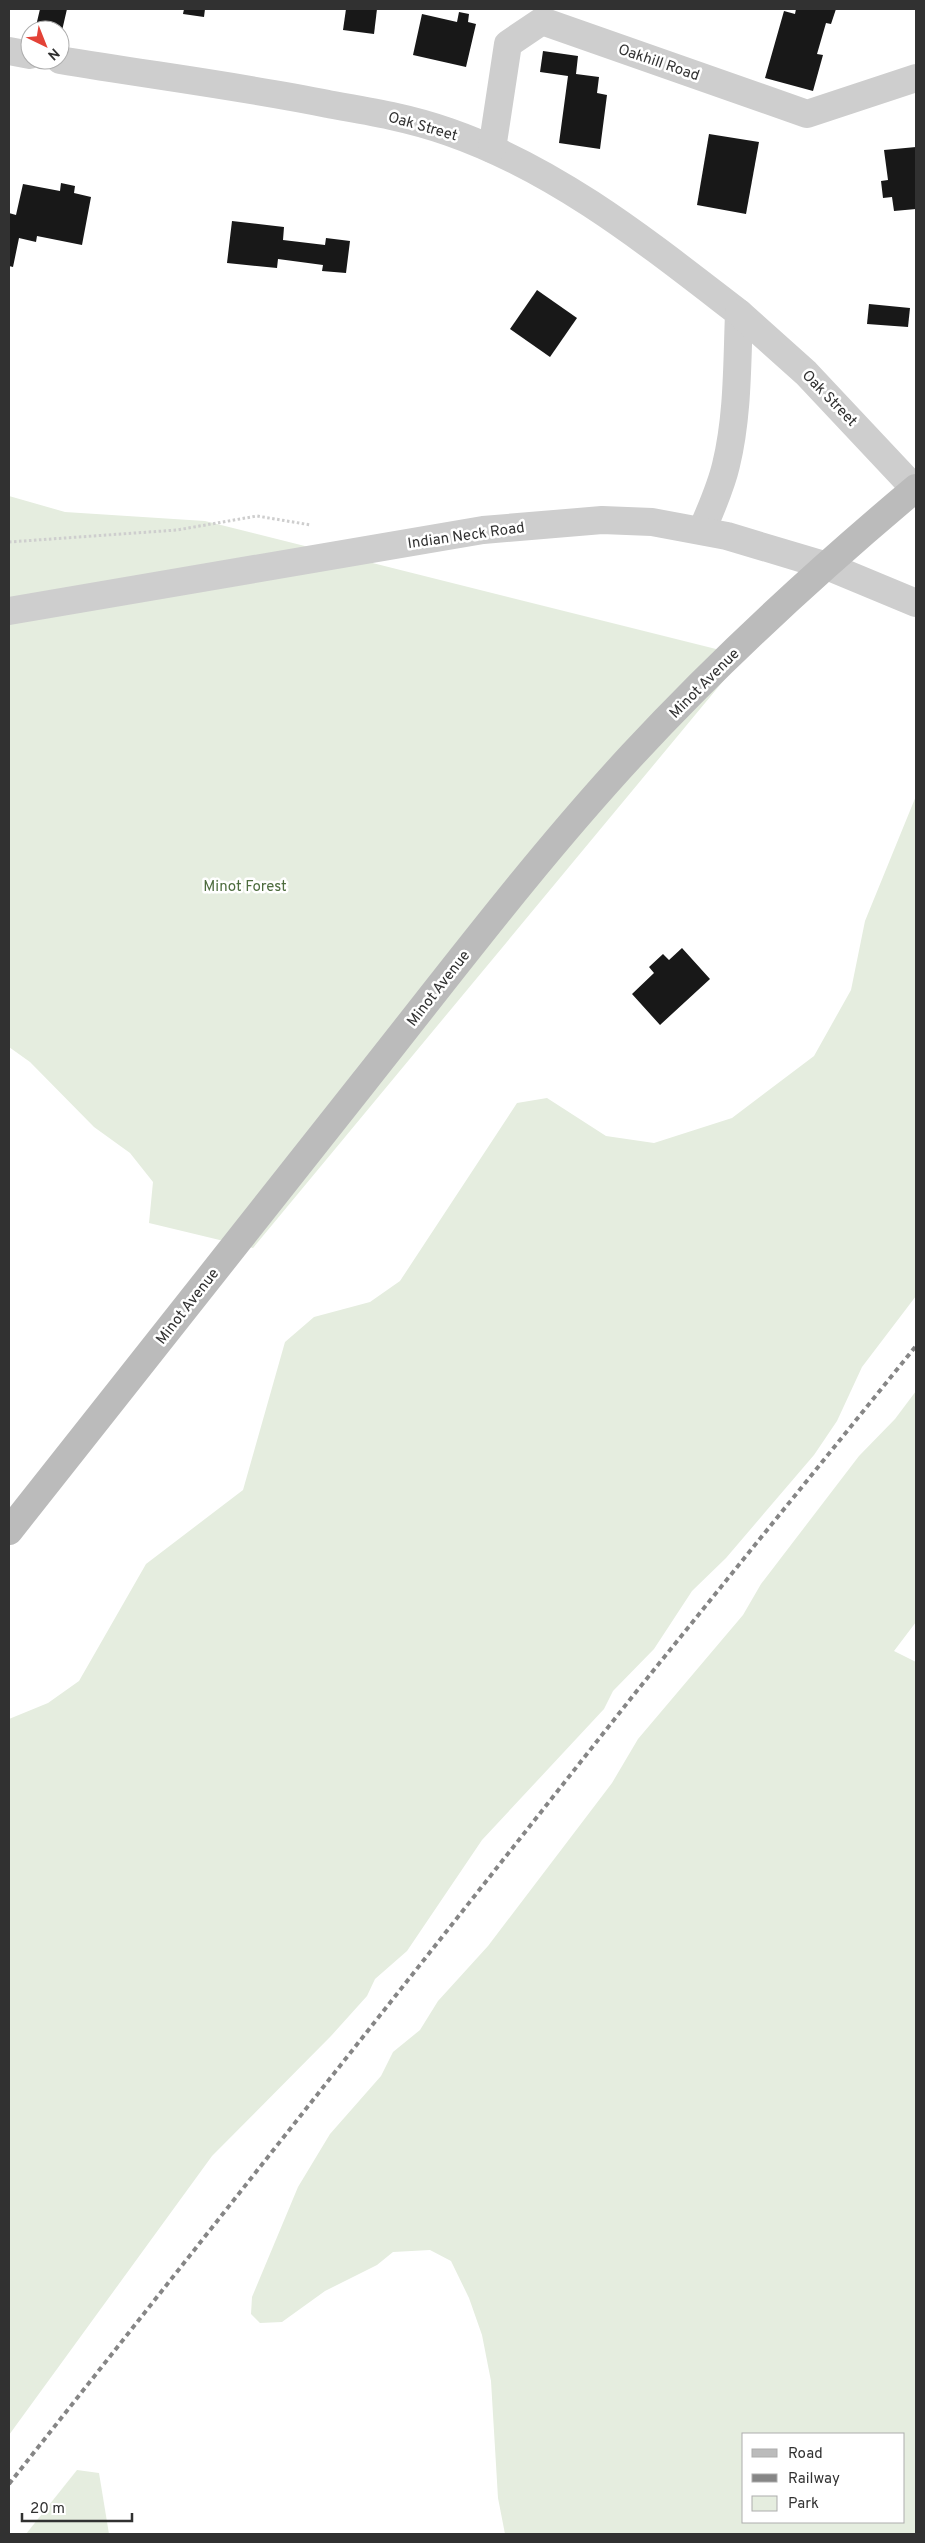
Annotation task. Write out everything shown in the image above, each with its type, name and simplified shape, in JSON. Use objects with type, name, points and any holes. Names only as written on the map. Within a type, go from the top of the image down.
[{"type":"main road","name":"Minot Avenue","points":[[9,1531],[483,931],[582,812],[633,754],[686,699],[827,566],[916,488]]},
{"type":"street","name":"Oakhill Road","points":[[492,149],[508,44],[542,20],[807,114],[916,78]]},
{"type":"street","name":"Oak Street","points":[[70,62],[235,87],[392,116],[449,132],[492,149],[575,193],[613,218],[739,313],[806,373],[916,488]]},
{"type":"street","points":[[702,530],[721,481],[730,443],[736,395],[739,313]]},
{"type":"street","name":"Indian Neck Road","points":[[9,611],[483,530],[602,520],[652,522],[702,530],[827,566],[916,603]]},
{"type":"path","points":[[9,542],[177,530],[257,516],[312,525]]},
{"type":"green space","name":"Minot Forest","points":[[9,496],[65,512],[205,521],[744,656],[253,1248],[149,1223],[153,1182],[130,1153],[94,1127],[30,1062],[9,1047]]},
{"type":"green space","points":[[916,796],[916,1296],[862,1367],[837,1421],[814,1455],[726,1558],[692,1591],[654,1649],[613,1691],[604,1709],[482,1840],[407,1951],[375,1979],[367,1996],[331,2036],[212,2156],[9,2435],[9,1719],[48,1703],[79,1681],[146,1564],[243,1490],[285,1342],[314,1317],[370,1302],[400,1281],[517,1103],[547,1098],[606,1136],[654,1143],[732,1118],[814,1056],[851,990],[865,921]]},
{"type":"green space","points":[[916,1391],[916,1622],[894,1651],[916,1662],[916,2534],[505,2534],[498,2498],[491,2381],[482,2335],[469,2298],[451,2261],[430,2250],[393,2252],[377,2265],[325,2291],[282,2322],[260,2323],[251,2314],[252,2297],[298,2187],[330,2134],[381,2076],[393,2052],[420,2030],[438,2001],[488,1946],[612,1783],[638,1739],[743,1615],[761,1584],[859,1456],[895,1419]]},
{"type":"green space","points":[[77,2470],[99,2473],[109,2534],[26,2534]]},
{"type":"building","points":[[40,9],[67,9],[64,20],[37,20]]},
{"type":"building","points":[[184,9],[205,9],[204,17],[183,14]]},
{"type":"building","points":[[346,9],[377,9],[374,34],[343,30]]},
{"type":"building","points":[[796,9],[836,9],[831,24],[826,23],[817,54],[823,55],[813,91],[765,78],[784,11],[795,14]]},
{"type":"building","points":[[459,12],[469,14],[468,22],[476,24],[466,67],[413,55],[422,14],[457,22]]},
{"type":"building","points":[[543,51],[578,56],[576,74],[599,77],[597,93],[607,95],[600,149],[559,143],[568,76],[540,72]]},
{"type":"building","points":[[709,134],[759,142],[746,214],[697,205]]},
{"type":"building","points":[[916,147],[916,209],[894,211],[892,197],[883,198],[881,181],[888,180],[884,150]]},
{"type":"building","points":[[61,183],[75,186],[74,193],[91,197],[82,245],[37,236],[36,242],[19,238],[13,267],[9,266],[9,213],[16,215],[23,184],[60,191]]},
{"type":"building","points":[[232,221],[284,227],[283,240],[325,245],[326,238],[350,241],[346,273],[322,271],[323,265],[278,259],[277,268],[227,263]]},
{"type":"building","points":[[537,290],[577,318],[550,357],[510,329]]},
{"type":"building","points":[[869,304],[910,308],[908,327],[867,324]]},
{"type":"building","points":[[682,948],[710,979],[660,1025],[632,994],[654,973],[649,967],[663,954],[669,960]]},
{"type":"railway","points":[[9,2484],[636,1692],[916,1346]]}]
